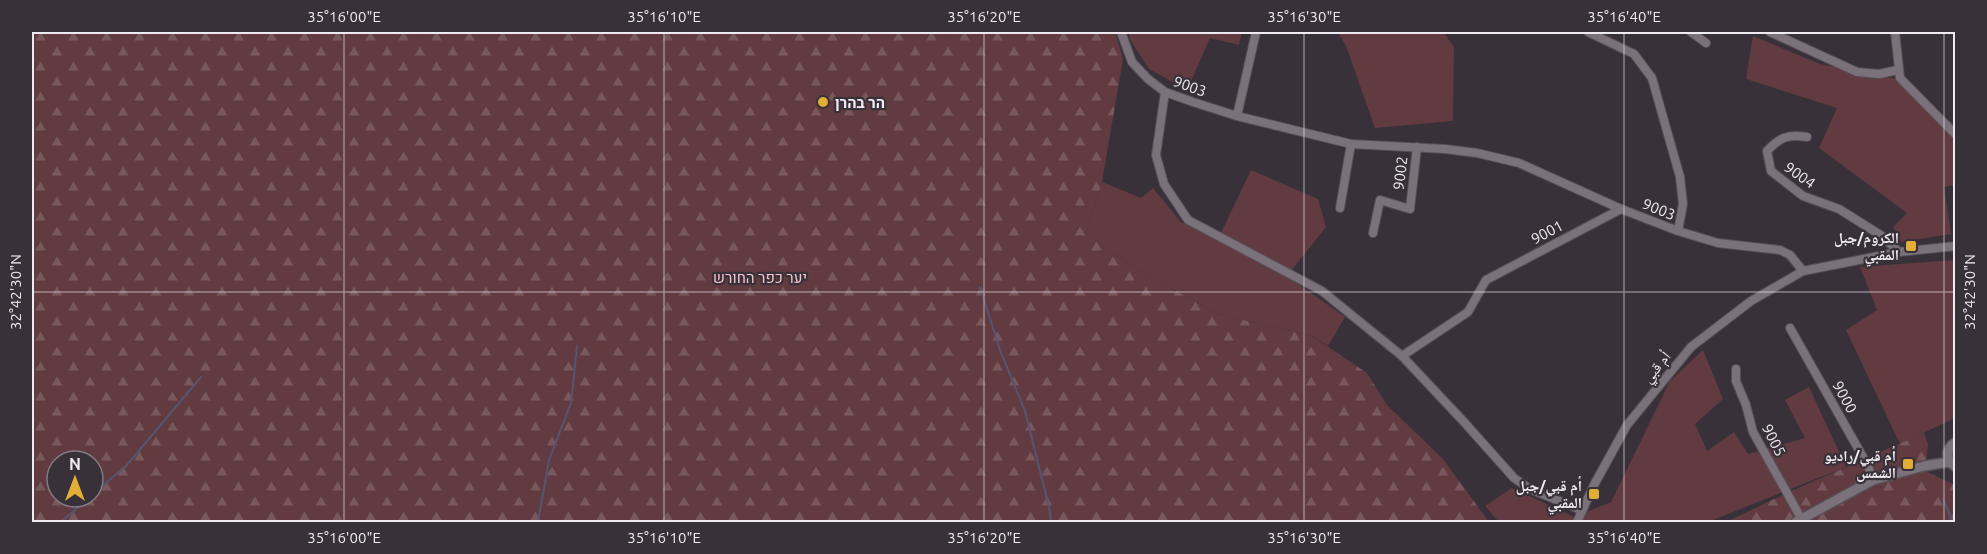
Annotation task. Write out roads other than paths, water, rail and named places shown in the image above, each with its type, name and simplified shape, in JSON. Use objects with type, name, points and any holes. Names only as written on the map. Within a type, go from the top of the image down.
[{"type":"street","name":"9003","points":[[1121,32],[1132,62],[1148,79],[1166,92],[1237,116],[1351,144],[1477,153],[1519,163],[1621,209],[1678,231],[1718,243],[1780,250],[1790,255],[1803,271]]},
{"type":"street","points":[[1237,116],[1256,32]]},
{"type":"street","points":[[1588,32],[1634,54],[1652,78],[1680,177],[1683,204],[1678,231]]},
{"type":"street","points":[[1691,32],[1706,43]]},
{"type":"street","points":[[1770,32],[1857,72],[1879,74],[1898,70]]},
{"type":"street","points":[[1895,32],[1900,78],[1956,135]]},
{"type":"street","points":[[1166,92],[1156,155],[1164,184],[1188,220],[1322,291],[1402,356],[1514,478],[1530,489],[1581,510]]},
{"type":"street","name":"9004","points":[[1807,137],[1793,135],[1776,140],[1767,151],[1771,171],[1803,196],[1839,209],[1882,236],[1899,252]]},
{"type":"street","points":[[1340,208],[1351,144]]},
{"type":"street","name":"9002","points":[[1373,233],[1380,200],[1410,209],[1417,147]]},
{"type":"street","name":"9001","points":[[1402,356],[1468,312],[1486,280],[1621,209]]},
{"type":"street","points":[[1803,271],[1899,252],[1956,246]]},
{"type":"street","name":"أم قبي","points":[[1577,522],[1581,510],[1628,425],[1691,347],[1751,302],[1803,271]]},
{"type":"street","name":"9000","points":[[1790,328],[1868,466],[1873,480]]},
{"type":"street","name":"9005","points":[[1736,369],[1736,381],[1746,405],[1753,432],[1798,520]]},
{"type":"street","points":[[1798,520],[1873,480],[1924,465],[1952,465],[1948,450],[1956,442]]},
{"type":"waterway","points":[[980,287],[1000,350],[1025,411],[1051,522]]},
{"type":"waterway","points":[[538,522],[549,460],[571,403],[577,346]]},
{"type":"waterway","points":[[105,484],[126,466],[201,377]]},
{"type":"waterway","points":[[1943,499],[1953,522]]},
{"type":"waterway","points":[[61,522],[76,509]]},
{"type":"place","name":"הר בהרן","points":[[823,102]]},
{"type":"place","name":"الكروم/جبل المقبي","points":[[1911,246]]},
{"type":"place","name":"أم قبي/راديو الشمس","points":[[1908,464]]},
{"type":"place","name":"أم قبي/جبل المقبي","points":[[1594,494]]},
{"type":"park label","name":"יער כפר החורש","points":[[760,277]]}]
